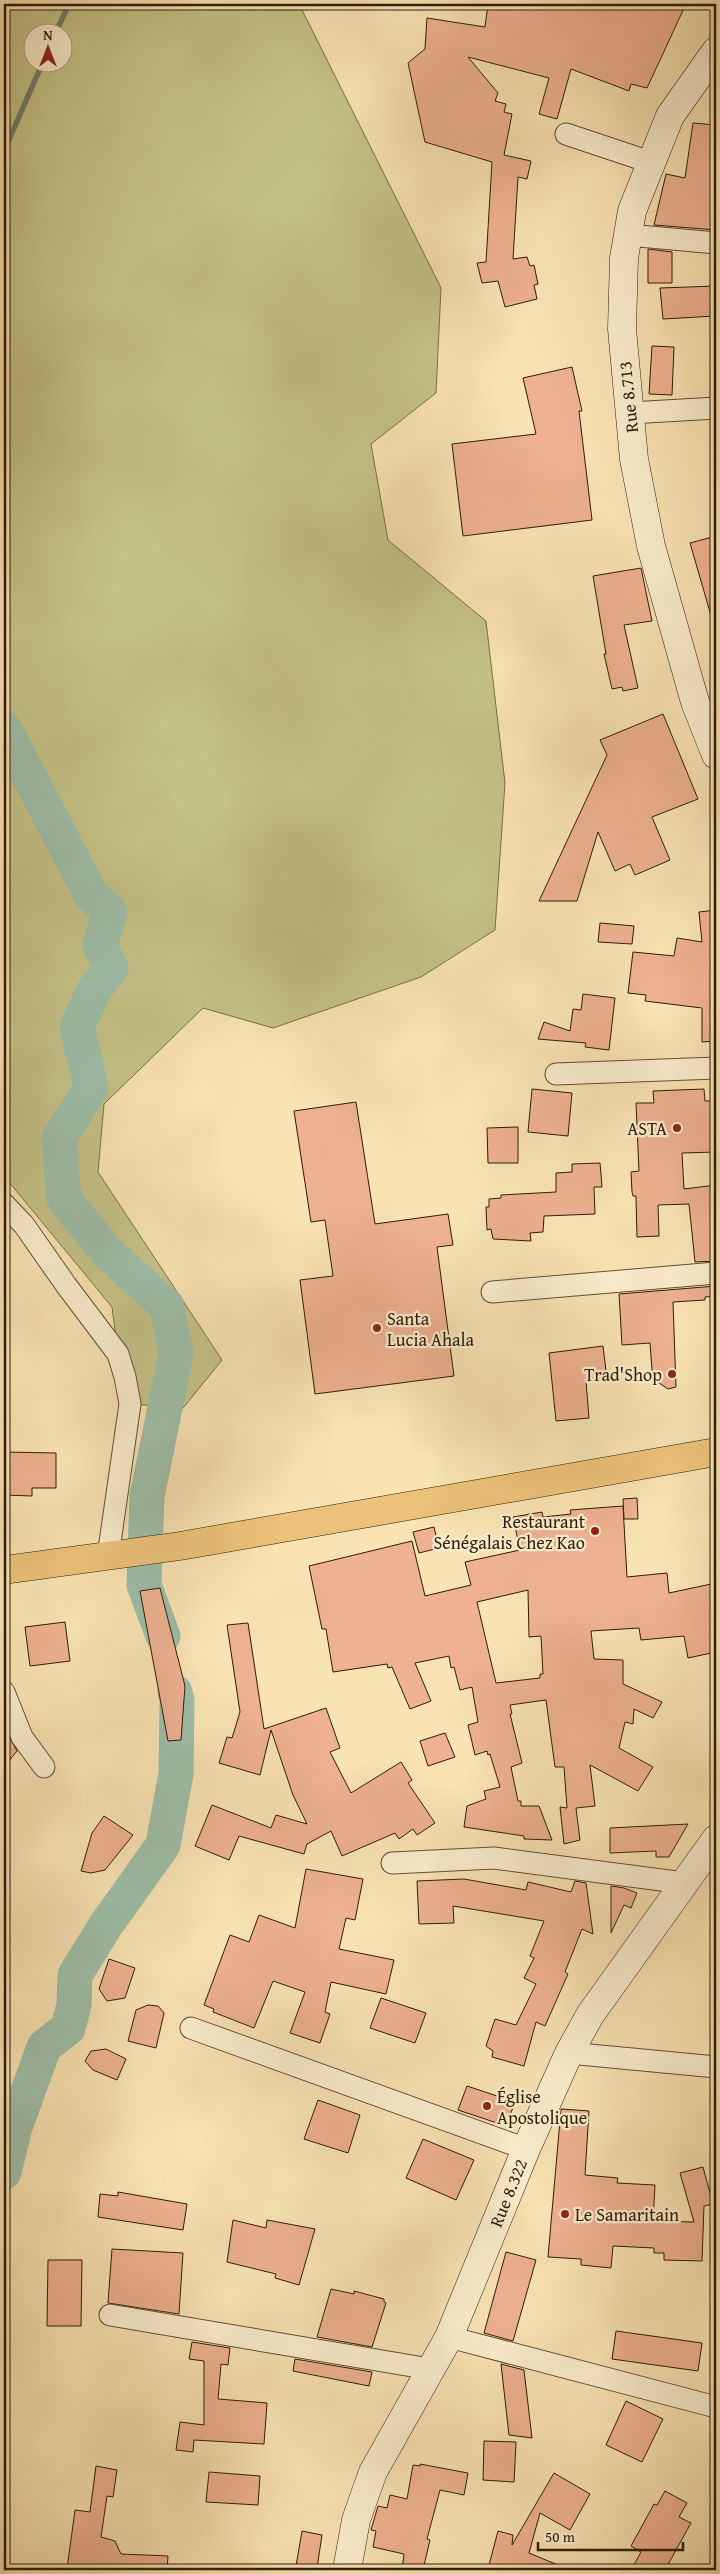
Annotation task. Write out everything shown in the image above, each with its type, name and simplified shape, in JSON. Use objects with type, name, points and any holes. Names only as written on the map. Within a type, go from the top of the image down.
[{"type":"highway","points":[[4,1570],[315,1524],[716,1452]]},
{"type":"main road","name":"Rue 8.713","points":[[716,51],[670,116],[632,211],[624,258],[622,329],[634,459],[651,546],[709,720],[716,755]]},
{"type":"main road","name":"Rue 8.322","points":[[347,2570],[356,2520],[367,2486],[381,2455],[449,2337],[526,2149],[569,2053],[590,2015],[716,1839]]},
{"type":"street","points":[[566,134],[650,162]]},
{"type":"street","points":[[628,235],[716,244]]},
{"type":"street","points":[[630,413],[716,408]]},
{"type":"street","points":[[556,1074],[716,1068]]},
{"type":"street","points":[[4,1204],[24,1225],[118,1354],[125,1377],[130,1404],[108,1556]]},
{"type":"street","points":[[492,1292],[716,1273]]},
{"type":"street","points":[[4,1692],[22,1737],[44,1767]]},
{"type":"street","points":[[392,1863],[494,1858],[684,1883]]},
{"type":"street","points":[[191,2028],[526,2149]]},
{"type":"street","points":[[569,2053],[716,2067]]},
{"type":"street","points":[[110,2315],[430,2369]]},
{"type":"street","points":[[449,2337],[716,2407]]},
{"type":"shaded area","points":[[4,4],[299,4],[441,288],[436,393],[371,444],[388,540],[486,621],[505,783],[495,930],[421,977],[273,1028],[203,1008],[104,1104],[98,1172],[222,1360],[183,1408],[130,1404],[118,1354],[112,1307],[4,1176]]},
{"type":"building","points":[[488,4],[686,4],[647,88],[631,84],[629,91],[571,69],[557,119],[539,114],[549,78],[468,57],[498,93],[495,101],[506,104],[504,112],[512,114],[504,155],[531,161],[527,179],[518,177],[513,259],[527,257],[530,266],[534,265],[538,284],[534,285],[537,299],[505,307],[498,281],[482,283],[477,263],[486,262],[492,162],[425,142],[408,63],[425,49],[427,18],[485,27]]},
{"type":"building","points":[[693,123],[716,125],[716,230],[654,225],[666,174],[685,178]]},
{"type":"building","points":[[648,249],[672,252],[672,283],[648,283]]},
{"type":"building","points":[[716,286],[716,316],[663,319],[660,288]]},
{"type":"building","points":[[652,346],[674,347],[672,395],[649,394]]},
{"type":"building","points":[[572,367],[582,411],[579,411],[592,520],[463,536],[452,444],[536,434],[523,378]]},
{"type":"building","points":[[716,536],[716,619],[712,619],[690,543]]},
{"type":"building","points":[[641,568],[652,621],[624,625],[638,688],[623,691],[622,687],[612,689],[604,654],[606,654],[593,576]]},
{"type":"building","points":[[663,714],[698,799],[652,817],[670,860],[635,875],[630,864],[615,871],[598,832],[577,901],[539,901],[607,755],[600,740]]},
{"type":"building","points":[[716,910],[716,1041],[702,1042],[702,1008],[645,1001],[646,995],[628,993],[633,952],[674,956],[677,938],[702,942],[699,912]]},
{"type":"building","points":[[600,923],[634,926],[632,944],[598,942]]},
{"type":"building","points":[[583,994],[615,998],[609,1050],[585,1047],[586,1043],[538,1039],[544,1022],[570,1031],[573,1009],[581,1010]]},
{"type":"building","points":[[532,1089],[572,1093],[568,1136],[528,1132]]},
{"type":"building","points":[[704,1089],[705,1101],[716,1101],[716,1152],[682,1153],[684,1189],[716,1185],[716,1261],[695,1262],[689,1204],[658,1205],[659,1236],[637,1237],[636,1196],[633,1196],[632,1192],[631,1172],[639,1171],[636,1103],[654,1103],[653,1091]]},
{"type":"building","name":"Santa Lucia Ahala","points":[[356,1102],[375,1224],[448,1214],[453,1245],[437,1247],[454,1376],[315,1394],[300,1280],[333,1276],[325,1220],[311,1222],[294,1111]]},
{"type":"building","points":[[518,1127],[518,1163],[488,1163],[487,1128]]},
{"type":"building","points":[[600,1163],[602,1187],[594,1187],[595,1214],[544,1216],[543,1232],[530,1233],[531,1241],[493,1239],[491,1229],[487,1230],[486,1207],[489,1207],[489,1199],[501,1198],[501,1195],[556,1192],[556,1173],[572,1172],[572,1164]]},
{"type":"building","points":[[716,1286],[716,1296],[705,1297],[705,1300],[673,1302],[676,1387],[668,1389],[659,1383],[653,1383],[650,1343],[622,1345],[619,1294]]},
{"type":"building","points":[[603,1346],[607,1379],[586,1381],[589,1418],[556,1421],[549,1353]]},
{"type":"building","points":[[4,1452],[56,1453],[56,1488],[32,1488],[32,1496],[4,1495]]},
{"type":"building","points":[[637,1498],[638,1519],[624,1519],[623,1499]]},
{"type":"building","points":[[623,1506],[627,1577],[667,1573],[669,1593],[716,1583],[716,1652],[688,1658],[684,1636],[641,1640],[639,1628],[591,1631],[594,1659],[623,1660],[623,1684],[662,1702],[653,1718],[634,1709],[633,1724],[625,1722],[619,1748],[653,1767],[638,1791],[590,1765],[595,1806],[576,1808],[580,1840],[564,1844],[560,1807],[567,1808],[564,1767],[555,1767],[546,1700],[510,1705],[512,1714],[510,1714],[522,1763],[511,1767],[518,1801],[521,1801],[521,1806],[539,1806],[552,1840],[524,1839],[524,1836],[464,1827],[467,1806],[486,1799],[484,1791],[500,1787],[490,1754],[488,1755],[487,1751],[475,1755],[468,1725],[478,1722],[472,1687],[460,1690],[454,1667],[451,1668],[449,1656],[415,1663],[431,1701],[410,1709],[392,1667],[388,1668],[387,1664],[333,1672],[326,1629],[322,1629],[309,1566],[412,1541],[425,1596],[471,1585],[465,1562],[520,1550],[513,1517],[542,1512],[543,1517],[571,1514],[570,1510]],"holes":[[[528,1590],[529,1637],[541,1636],[543,1674],[540,1674],[540,1678],[496,1683],[477,1602]]]},
{"type":"building","points":[[434,1527],[439,1548],[419,1553],[413,1532]]},
{"type":"building","points":[[160,1588],[185,1686],[181,1740],[168,1741],[140,1591]]},
{"type":"building","points":[[65,1622],[70,1661],[30,1666],[25,1627]]},
{"type":"building","points":[[248,1623],[264,1729],[326,1708],[340,1748],[330,1752],[351,1793],[401,1762],[412,1780],[408,1783],[435,1823],[417,1835],[413,1829],[399,1839],[395,1833],[342,1856],[331,1831],[307,1844],[304,1854],[239,1836],[229,1860],[195,1846],[212,1805],[271,1828],[276,1815],[307,1824],[293,1795],[271,1730],[260,1775],[219,1763],[227,1737],[232,1738],[240,1712],[227,1625]]},
{"type":"building","points":[[4,1727],[17,1751],[4,1767]]},
{"type":"building","points":[[445,1733],[455,1757],[428,1766],[420,1741]]},
{"type":"building","points":[[104,1816],[133,1835],[105,1870],[91,1873],[81,1871],[92,1833]]},
{"type":"building","points":[[688,1824],[669,1857],[656,1857],[656,1851],[610,1853],[610,1828]]},
{"type":"building","points":[[306,1869],[363,1879],[355,1920],[346,1918],[339,1949],[394,1960],[386,1994],[331,1982],[325,2012],[330,2014],[320,2043],[290,2033],[305,1992],[273,1981],[254,2028],[213,2012],[214,2009],[204,2005],[230,1935],[249,1942],[259,1915],[295,1928]]},
{"type":"building","points":[[464,1879],[526,1890],[528,1882],[571,1892],[575,1881],[586,1883],[593,1934],[582,1929],[565,1972],[568,1974],[545,2026],[536,2022],[524,2066],[492,2057],[493,2051],[486,2046],[495,2019],[516,2025],[536,1984],[524,1978],[534,1958],[530,1956],[544,1921],[453,1906],[454,1923],[419,1924],[417,1881]]},
{"type":"building","points":[[611,1886],[637,1893],[631,1908],[624,1905],[611,1933]]},
{"type":"building","points":[[109,1959],[135,1968],[125,1998],[107,2001],[99,1989]]},
{"type":"building","points":[[381,1998],[426,2013],[415,2043],[370,2028]]},
{"type":"building","points":[[148,2005],[158,2006],[164,2013],[156,2048],[128,2041],[136,2010]]},
{"type":"building","points":[[106,2049],[126,2059],[117,2080],[93,2070],[85,2061],[91,2051]]},
{"type":"building","name":"Église Apostolique","points":[[467,2086],[515,2102],[506,2126],[458,2110]]},
{"type":"building","points":[[318,2100],[360,2115],[348,2153],[304,2139]]},
{"type":"building","points":[[561,2109],[589,2111],[585,2175],[618,2178],[617,2183],[655,2185],[653,2221],[694,2222],[680,2173],[703,2167],[713,2204],[704,2206],[702,2261],[664,2260],[664,2253],[654,2253],[654,2248],[613,2246],[611,2268],[581,2265],[581,2259],[548,2257]]},
{"type":"building","points":[[423,2139],[474,2160],[456,2200],[406,2178]]},
{"type":"building","points":[[118,2192],[187,2204],[183,2230],[98,2217],[100,2194],[118,2196]]},
{"type":"building","points":[[233,2220],[266,2228],[267,2220],[315,2229],[299,2285],[275,2278],[276,2274],[227,2262]]},
{"type":"building","points":[[112,2249],[183,2253],[179,2314],[108,2303]]},
{"type":"building","points":[[506,2252],[536,2260],[513,2341],[484,2333]]},
{"type":"building","points":[[48,2260],[82,2260],[81,2326],[47,2326]]},
{"type":"building","points":[[331,2289],[354,2294],[354,2291],[384,2299],[386,2303],[372,2347],[317,2337]]},
{"type":"building","points":[[616,2331],[702,2343],[698,2371],[612,2359]]},
{"type":"building","points":[[192,2342],[230,2348],[228,2365],[221,2364],[218,2399],[267,2403],[264,2444],[194,2440],[193,2452],[176,2450],[180,2422],[204,2425],[204,2361],[189,2359]]},
{"type":"building","points":[[295,2359],[372,2372],[369,2386],[293,2371]]},
{"type":"building","points":[[501,2364],[524,2370],[532,2438],[509,2435]]},
{"type":"building","points":[[626,2401],[663,2419],[642,2462],[606,2445]]},
{"type":"building","points":[[484,2441],[516,2442],[514,2482],[483,2480]]},
{"type":"building","points":[[420,2464],[468,2473],[464,2495],[440,2490],[427,2539],[430,2540],[423,2570],[402,2570],[404,2554],[373,2547],[376,2531],[371,2530],[378,2506],[387,2508],[390,2495],[407,2499],[413,2465],[420,2466]]},
{"type":"building","points":[[96,2466],[117,2470],[113,2497],[107,2496],[101,2537],[115,2541],[121,2554],[168,2556],[167,2570],[67,2569],[75,2510],[90,2512]]},
{"type":"building","points":[[209,2472],[260,2476],[258,2505],[206,2502]]},
{"type":"building","points":[[554,2473],[590,2494],[570,2530],[540,2513],[529,2553],[570,2570],[510,2570],[489,2565],[498,2531],[513,2535],[512,2545]]},
{"type":"building","points":[[665,2491],[687,2503],[679,2517],[691,2523],[665,2570],[631,2570],[641,2552],[631,2546],[654,2504],[657,2505]]},
{"type":"building","points":[[302,2531],[322,2535],[317,2568],[296,2566]]},
{"type":"waterway","points":[[61,22],[69,4]]},
{"type":"waterway","points":[[4,151],[39,72]]},
{"type":"waterway","points":[[4,728],[91,895],[110,912],[100,945],[111,968],[93,992],[77,1028],[91,1087],[59,1139],[64,1199],[108,1253],[167,1306],[176,1354],[147,1496],[144,1585],[163,1636]]},
{"type":"waterway","points":[[4,2172],[14,2130],[44,2047],[68,2028],[74,2005],[75,1975],[106,1925],[163,1845],[176,1774],[177,1700],[175,1692]]},
{"type":"place","name":"ASTA","points":[[677,1128]]},
{"type":"place","name":"Santa Lucia Ahala","points":[[377,1328]]},
{"type":"place","name":"Trad'Shop","points":[[672,1374]]},
{"type":"place","name":"Restaurant Sénégalais Chez Kao","points":[[595,1531]]},
{"type":"place","name":"Église Apostolique","points":[[487,2106]]},
{"type":"place","name":"Le Samaritain","points":[[565,2214]]}]
